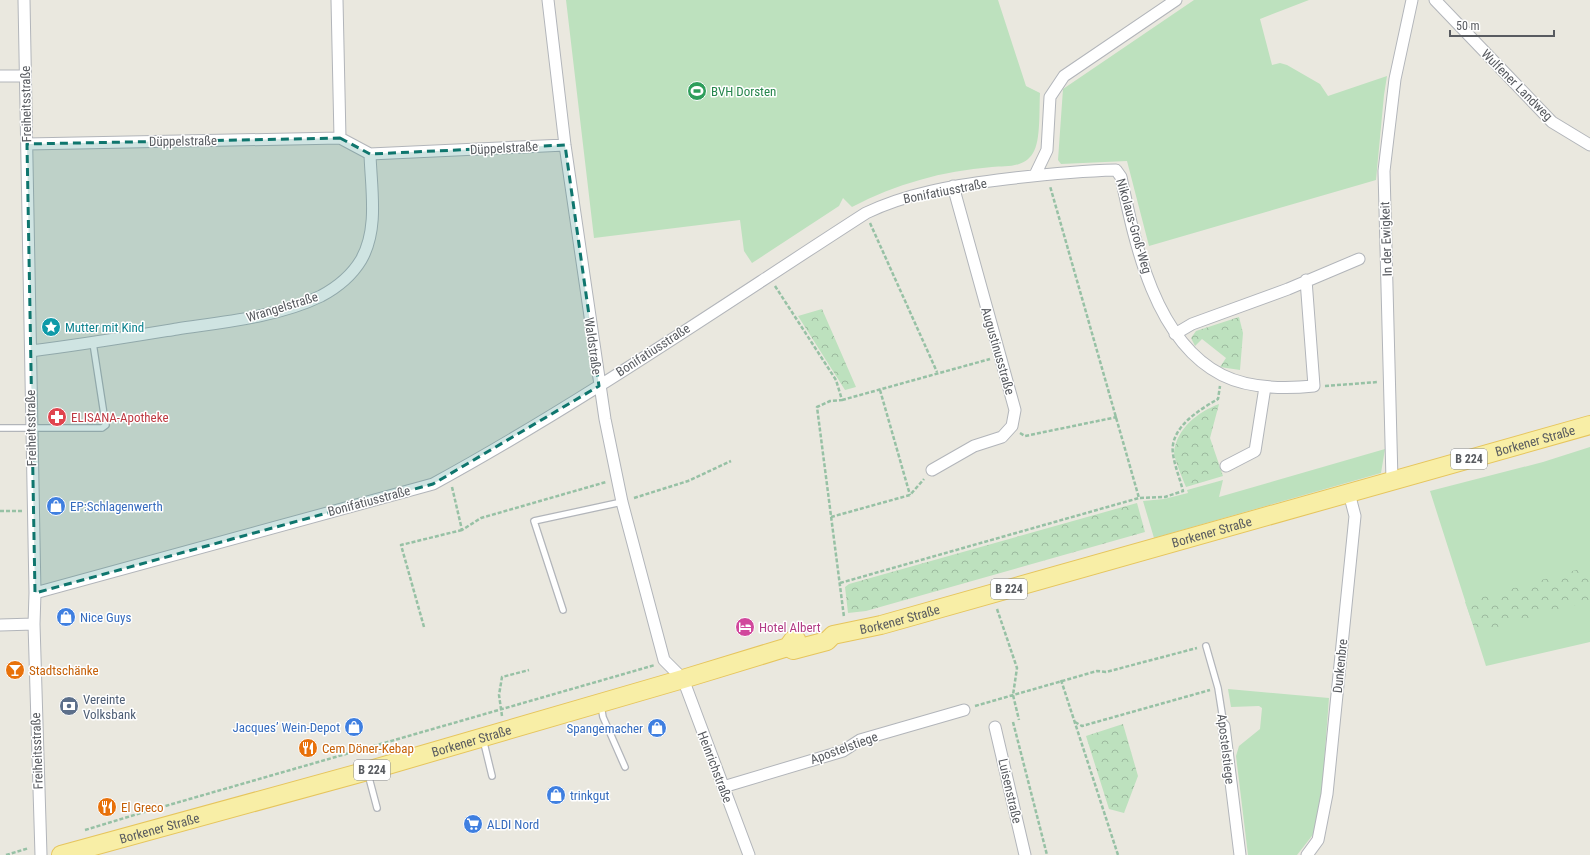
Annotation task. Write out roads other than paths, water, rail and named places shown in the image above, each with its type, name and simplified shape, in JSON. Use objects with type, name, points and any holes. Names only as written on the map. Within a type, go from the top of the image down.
[{"type":"main road","name":"Borkener Straße","points":[[61,855],[367,771],[682,679],[788,647],[792,640],[808,635],[826,632],[840,633],[881,625],[1590,425]]},
{"type":"street","name":"Freiheitsstraße","points":[[24,0],[35,593],[34,624],[40,850]]},
{"type":"street","points":[[337,0],[340,138],[370,154]]},
{"type":"street","name":"Waldstraße","points":[[548,0],[565,145],[599,386],[617,479],[664,660],[682,679]]},
{"type":"street","points":[[1035,175],[1047,150],[1050,97],[1064,76],[1176,0]]},
{"type":"street","name":"In der Ewigkeit","points":[[1392,480],[1384,171],[1395,79],[1412,0]]},
{"type":"street","name":"Wulfener Landweg","points":[[1435,0],[1552,122],[1590,144]]},
{"type":"street","points":[[0,76],[25,76]]},
{"type":"street","name":"Düppelstraße","points":[[27,144],[340,138]]},
{"type":"street","name":"Düppelstraße","points":[[370,154],[565,145]]},
{"type":"street","name":"Wrangelstraße","points":[[30,351],[93,343],[249,318],[298,305],[320,296],[339,284],[360,261],[371,234],[370,154]]},
{"type":"street","name":"Nikolaus-Groß-Weg","points":[[1035,175],[1116,170],[1121,177],[1139,248],[1156,301],[1175,334],[1189,350],[1222,375],[1265,387],[1288,388],[1314,386],[1306,280]]},
{"type":"street","name":"Bonifatiusstraße","points":[[35,593],[433,484],[492,451],[599,386],[866,212],[913,194],[952,186],[1035,175]]},
{"type":"street","name":"Augustinusstraße","points":[[932,470],[974,446],[1002,437],[1012,426],[1015,410],[952,186]]},
{"type":"street","points":[[1175,334],[1192,324],[1288,289],[1306,280],[1359,259]]},
{"type":"street","points":[[1226,466],[1255,451],[1265,387]]},
{"type":"street","name":"Dunkenbre","points":[[1307,855],[1318,840],[1327,794],[1355,516],[1349,493]]},
{"type":"street","points":[[0,625],[34,624]]},
{"type":"street","name":"Heinrichstraße","points":[[682,679],[749,855]]},
{"type":"street","name":"Apostelstiege","points":[[723,786],[843,751],[860,740],[964,710]]},
{"type":"street","name":"Apostelstiege","points":[[1224,726],[1240,855]]},
{"type":"street","name":"Luisenstraße","points":[[995,727],[1025,855]]},
{"type":"lane","points":[[0,428],[102,428],[106,425],[93,343]]},
{"type":"lane","points":[[563,610],[534,521],[622,502]]},
{"type":"lane","name":"Apostelstiege","points":[[1206,646],[1218,688],[1224,726]]},
{"type":"lane","points":[[600,702],[603,717],[625,767]]},
{"type":"lane","points":[[482,737],[492,776]]},
{"type":"lane","points":[[367,771],[378,808]]},
{"type":"place","name":"BVH Dorsten","points":[[697,91]]},
{"type":"place","name":"Mutter mit Kind","points":[[51,327]]},
{"type":"place","name":"ELISANA-Apotheke","points":[[57,417]]},
{"type":"place","name":"EP:Schlagenwerth","points":[[56,506]]},
{"type":"place","name":"Nice Guys","points":[[66,617]]},
{"type":"place","name":"Hotel Albert","points":[[745,627]]},
{"type":"place","name":"Stadtschänke","points":[[15,670]]},
{"type":"place","name":"Vereinte Volksbank","points":[[69,706]]},
{"type":"place","name":"Jacques’ Wein-Depot","points":[[354,727]]},
{"type":"place","name":"Spangemacher","points":[[657,728]]},
{"type":"place","name":"Cem Döner-Kebap","points":[[308,748]]},
{"type":"place","name":"trinkgut","points":[[556,795]]},
{"type":"place","name":"El Greco","points":[[107,807]]},
{"type":"place","name":"ALDI Nord","points":[[473,824]]}]
